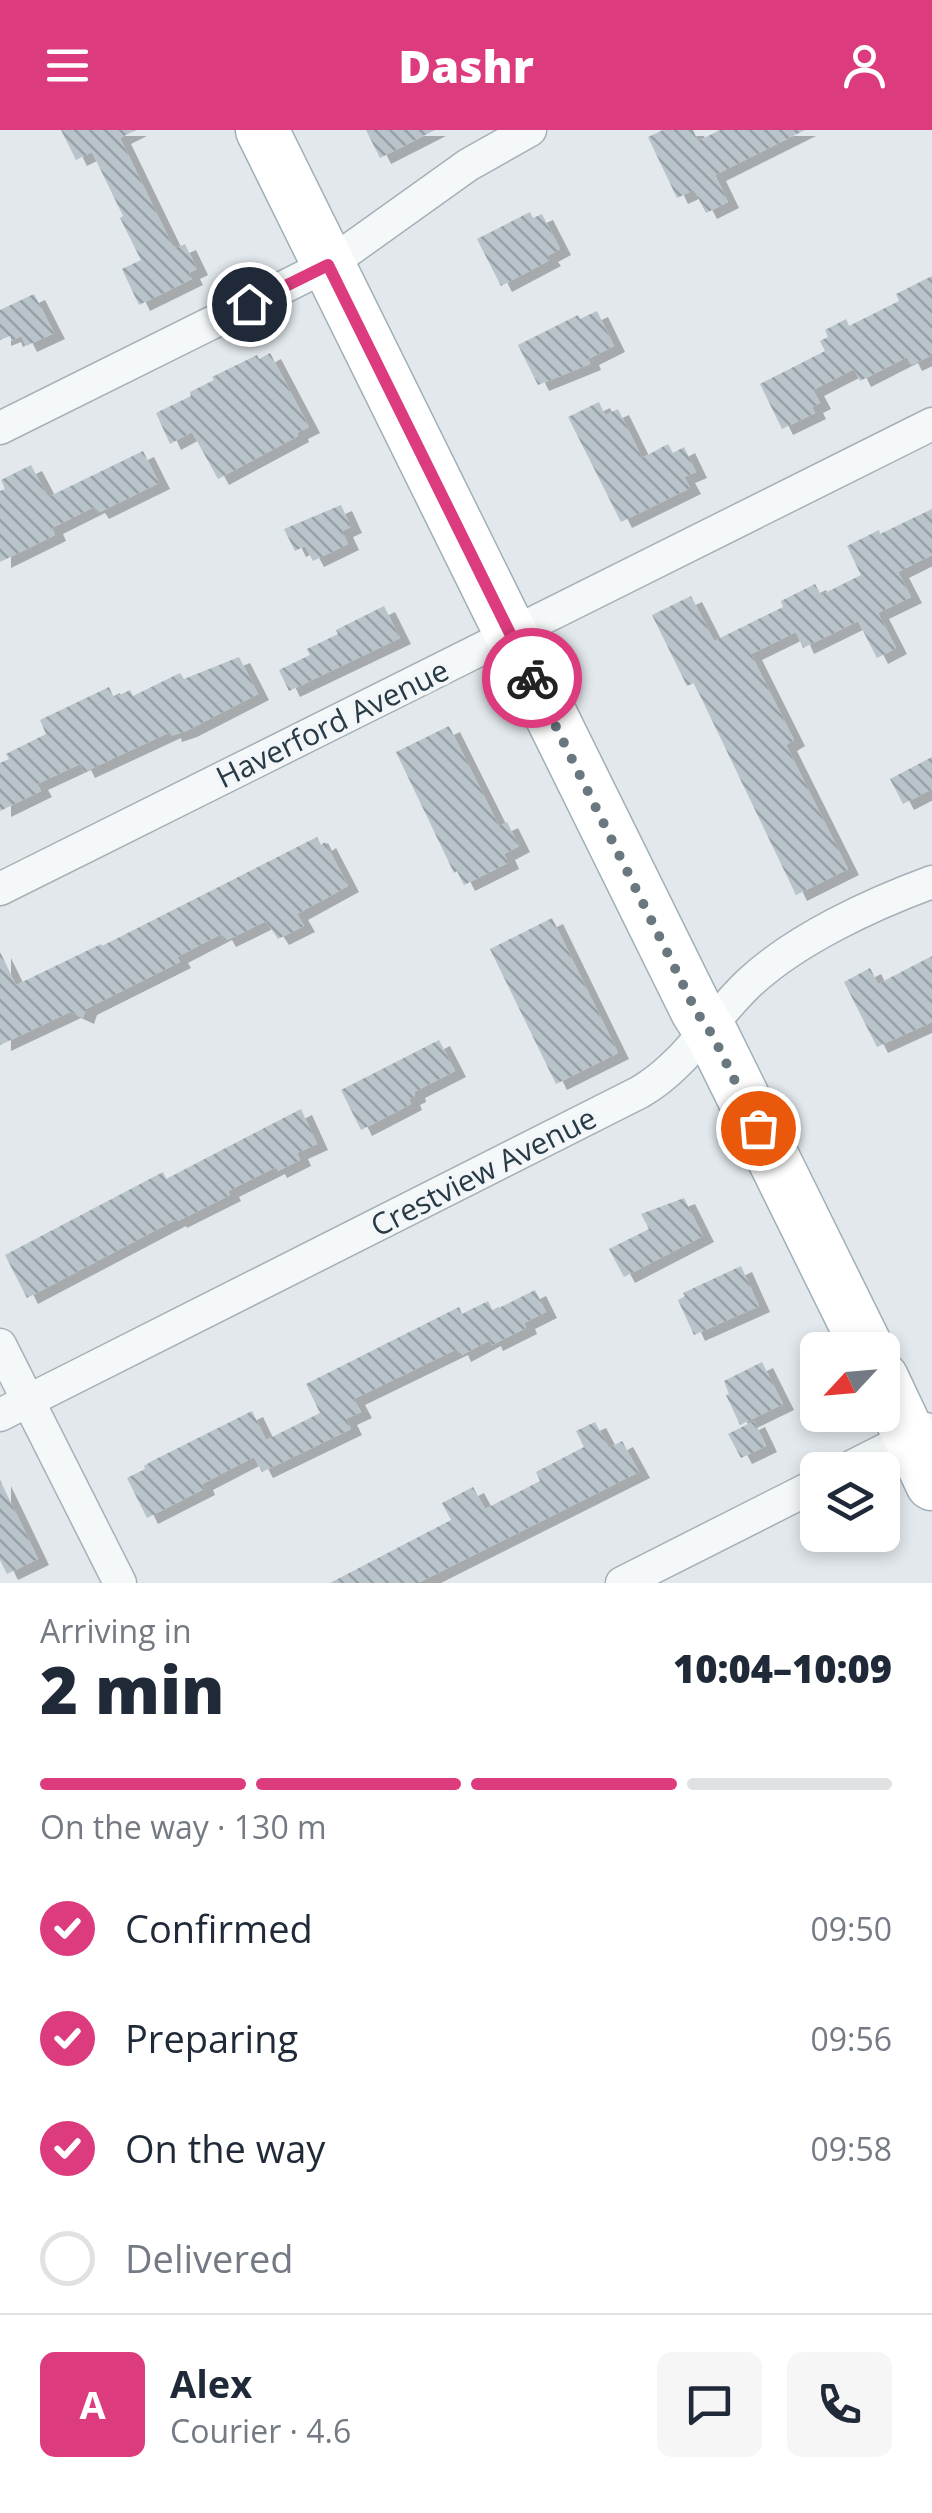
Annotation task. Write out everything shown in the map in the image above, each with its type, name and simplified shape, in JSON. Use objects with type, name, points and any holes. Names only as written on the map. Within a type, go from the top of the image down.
[{"type":"main road","points":[[262,130],[859,1332]]},
{"type":"main road","points":[[900,1403],[921,1432],[932,1484]]},
{"type":"street","points":[[0,428],[328,265],[468,165],[530,130]]},
{"type":"street","name":"Haverford Avenue","points":[[0,888],[932,424]]},
{"type":"street","name":"Crestview Avenue","points":[[14,1408],[640,1092],[663,1077],[750,982],[794,951],[870,908],[932,882]]},
{"type":"street","points":[[0,1345],[14,1408],[120,1583]]},
{"type":"street","points":[[881,1452],[921,1432]]},
{"type":"street","points":[[622,1583],[800,1493]]},
{"type":"building","points":[[61,130],[136,130],[120,138],[172,245],[176,248],[185,244],[197,269],[189,273],[192,279],[139,305],[122,269],[141,260],[120,218],[123,216],[92,152],[76,160]]},
{"type":"building","points":[[366,130],[435,130],[380,158]]},
{"type":"building","points":[[663,130],[693,130],[698,141],[720,130],[805,130],[715,175],[728,202],[706,213],[694,190],[677,198],[648,137]]},
{"type":"building","points":[[530,212],[533,218],[542,214],[560,249],[547,256],[550,260],[501,286],[477,239]]},
{"type":"building","points":[[932,276],[932,355],[911,365],[907,357],[860,381],[854,369],[813,390],[820,403],[812,407],[815,413],[782,429],[760,384],[825,351],[820,341],[828,337],[825,330],[846,319],[849,326],[899,301],[896,294]]},
{"type":"building","points":[[34,294],[54,333],[26,346],[21,336],[12,341],[10,336],[0,340],[0,310]]},
{"type":"building","points":[[597,311],[614,346],[588,359],[590,364],[538,385],[518,345],[578,315],[580,319]]},
{"type":"building","points":[[270,353],[309,427],[218,479],[192,432],[170,444],[156,413],[191,396],[190,392],[214,380],[212,377],[257,355],[259,359]]},
{"type":"building","points":[[599,402],[605,415],[618,409],[642,458],[668,444],[673,453],[684,447],[696,472],[684,477],[690,488],[621,522],[568,417]]},
{"type":"building","points":[[143,451],[159,483],[98,513],[94,507],[52,528],[55,535],[0,562],[0,491],[5,489],[1,480],[31,465],[48,497]]},
{"type":"building","points":[[341,505],[351,527],[342,531],[348,544],[313,561],[305,546],[295,551],[284,529]]},
{"type":"building","points":[[932,509],[932,555],[898,572],[911,597],[878,613],[896,648],[877,658],[858,621],[803,648],[796,632],[751,654],[794,740],[786,745],[848,869],[796,895],[694,683],[687,686],[652,615],[691,596],[714,641],[783,607],[781,601],[815,584],[821,595],[861,575],[847,546]]},
{"type":"building","points":[[384,606],[400,638],[289,691],[279,670],[310,655],[307,649],[338,634],[336,630]]},
{"type":"building","points":[[239,657],[258,694],[186,731],[171,736],[170,732],[84,772],[80,764],[37,784],[41,791],[0,811],[0,763],[9,759],[6,754],[46,734],[40,720],[109,687],[114,698],[130,690],[133,696],[180,673],[184,679]]},
{"type":"building","points":[[449,726],[499,826],[507,822],[519,846],[504,854],[508,863],[464,885],[457,871],[454,873],[396,752]]},
{"type":"building","points":[[932,757],[932,789],[903,804],[890,779]]},
{"type":"building","points":[[317,837],[321,845],[325,842],[348,886],[297,914],[304,926],[278,939],[266,921],[225,941],[221,934],[177,957],[180,962],[86,1009],[83,1018],[70,1012],[0,1045],[0,952],[16,985]]},
{"type":"building","points":[[552,918],[618,1053],[556,1084],[490,949]]},
{"type":"building","points":[[932,956],[932,1022],[877,1047],[844,982],[870,968],[878,984]]},
{"type":"building","points":[[439,1040],[455,1071],[414,1092],[415,1096],[409,1099],[411,1104],[361,1130],[341,1090]]},
{"type":"building","points":[[301,1109],[317,1144],[297,1153],[300,1160],[228,1191],[230,1195],[27,1298],[5,1255],[163,1172],[166,1179]]},
{"type":"building","points":[[684,1198],[703,1236],[624,1277],[609,1249],[649,1229],[641,1214]]},
{"type":"building","points":[[741,1266],[759,1306],[694,1335],[678,1300],[685,1296],[683,1293]]},
{"type":"building","points":[[535,1290],[546,1312],[524,1323],[526,1328],[492,1345],[490,1340],[460,1356],[457,1349],[354,1399],[361,1412],[346,1419],[351,1429],[262,1472],[254,1457],[202,1484],[204,1489],[147,1518],[127,1478],[152,1461],[252,1411],[266,1440],[320,1413],[306,1384],[459,1307],[462,1314],[488,1301],[493,1311]]},
{"type":"building","points":[[762,1362],[783,1404],[740,1425],[724,1381]]},
{"type":"building","points":[[754,1421],[766,1446],[741,1458],[728,1434]]},
{"type":"building","points":[[595,1422],[609,1448],[622,1441],[639,1472],[418,1583],[330,1583],[451,1520],[442,1503],[473,1487],[485,1509],[540,1481],[536,1472],[584,1447],[576,1431]]},
{"type":"building","points":[[0,1480],[38,1559],[7,1574],[0,1560]]},
{"type":"way so far","points":[[532,678],[758,1128]]},
{"type":"route","points":[[249,304],[328,265],[532,678]]}]
